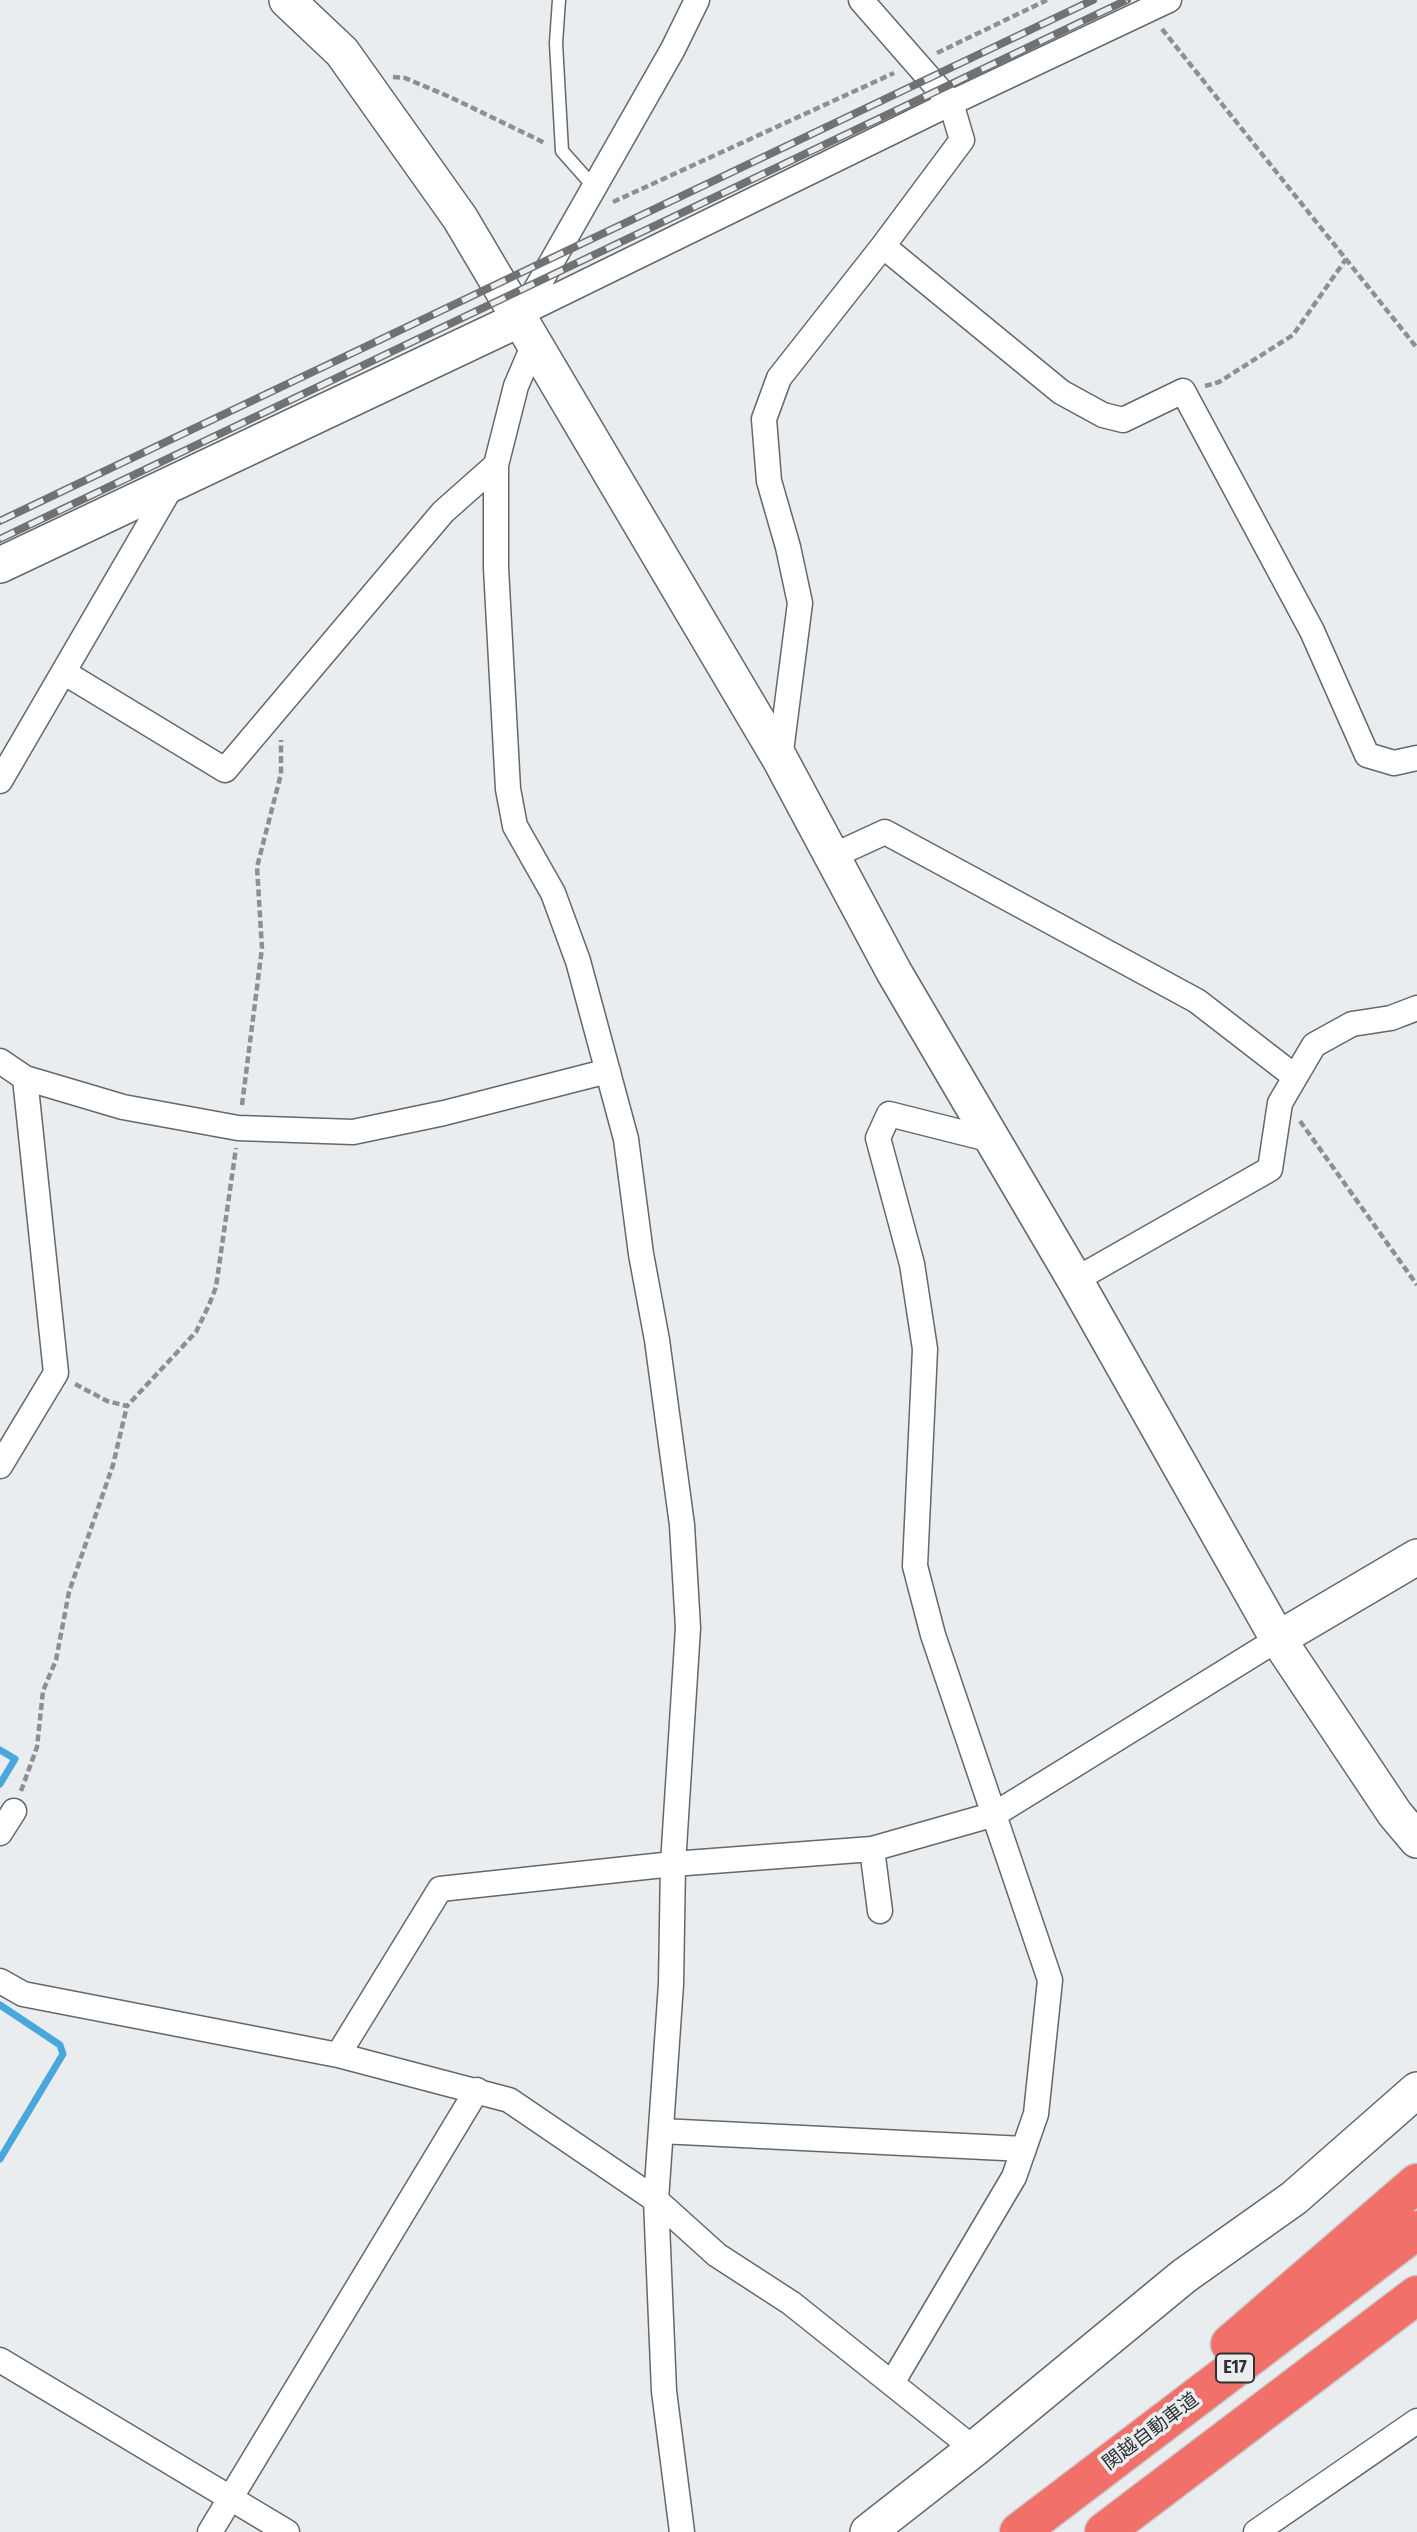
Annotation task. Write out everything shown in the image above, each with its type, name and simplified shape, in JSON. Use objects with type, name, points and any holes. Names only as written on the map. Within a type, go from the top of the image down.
[{"type":"highway","points":[[1053,2506],[1263,2313],[1417,2183]]},
{"type":"highway","name":"関越自動車道","points":[[1019,2532],[1417,2230]]},
{"type":"highway","name":"E17","points":[[1104,2532],[1417,2295]]},
{"type":"highway","points":[[1125,2532],[1417,2321]]},
{"type":"street","points":[[287,0],[341,52],[358,74],[460,218],[526,325],[780,759],[894,972],[1075,1280],[1278,1639],[1395,1814],[1417,1840]]},
{"type":"street","points":[[682,2532],[664,2391],[656,2200],[671,1984],[673,1864],[688,1628],[682,1525],[626,1139],[578,961],[553,893],[515,826],[509,789],[497,582],[496,465],[516,386],[526,325],[576,219],[673,49],[697,0]]},
{"type":"street","points":[[780,759],[800,603],[788,547],[769,481],[764,419],[779,378],[962,140],[951,103],[861,0]]},
{"type":"street","points":[[0,565],[174,482],[526,325],[951,103],[1169,0]]},
{"type":"street","points":[[883,246],[1061,392],[1103,415],[1123,419],[1183,391],[1312,631],[1367,755],[1394,763],[1417,758]]},
{"type":"street","points":[[65,673],[225,770],[443,512],[496,465]]},
{"type":"street","points":[[0,781],[174,482]]},
{"type":"street","points":[[833,856],[885,832],[1197,1001],[1294,1076]]},
{"type":"street","points":[[1075,1280],[1270,1169],[1280,1103],[1314,1045],[1352,1024],[1391,1018],[1417,1008]]},
{"type":"street","points":[[0,1061],[25,1077],[123,1107],[239,1128],[354,1132],[444,1113],[608,1071]]},
{"type":"street","points":[[0,1466],[56,1373],[25,1077]]},
{"type":"street","points":[[892,2383],[1014,2177],[1036,2114],[1050,1980],[933,1635],[915,1566],[925,1349],[912,1264],[878,1138],[888,1114],[992,1140]]},
{"type":"street","points":[[338,2054],[440,1889],[673,1864],[872,1849],[995,1814],[1278,1639],[1417,1557]]},
{"type":"street","points":[[0,1833],[14,1811]]},
{"type":"street","points":[[872,1849],[880,1911]]},
{"type":"street","points":[[0,1981],[23,1994],[338,2054],[509,2100],[656,2200],[717,2255],[791,2303],[975,2449]]},
{"type":"street","points":[[210,2532],[477,2090]]},
{"type":"street","points":[[868,2532],[975,2449],[1184,2276],[1294,2198],[1417,2090]]},
{"type":"street","points":[[661,2131],[1024,2148]]},
{"type":"street","points":[[0,2360],[287,2532]]},
{"type":"street","points":[[1256,2532],[1417,2421]]},
{"type":"lane","points":[[559,0],[556,43],[562,151],[594,187]]},
{"type":"path","points":[[576,219],[1047,0]]},
{"type":"path","points":[[1146,10],[1417,348]]},
{"type":"path","points":[[358,74],[405,78],[562,151]]},
{"type":"path","points":[[1183,391],[1219,382],[1293,335],[1346,259]]},
{"type":"path","points":[[14,1811],[37,1746],[43,1691],[56,1660],[69,1592],[113,1465],[127,1406],[196,1332],[216,1287],[262,948],[257,867],[281,774],[281,703]]},
{"type":"path","points":[[1280,1103],[1300,1121],[1417,1285]]},
{"type":"path","points":[[56,1373],[107,1401],[127,1406]]},
{"type":"waterway","points":[[0,1750],[15,1759],[0,1784]]},
{"type":"waterway","points":[[0,2005],[60,2045],[63,2054],[0,2159]]},
{"type":"railway","points":[[0,521],[1093,0]]},
{"type":"railway","points":[[0,539],[1127,0]]}]
